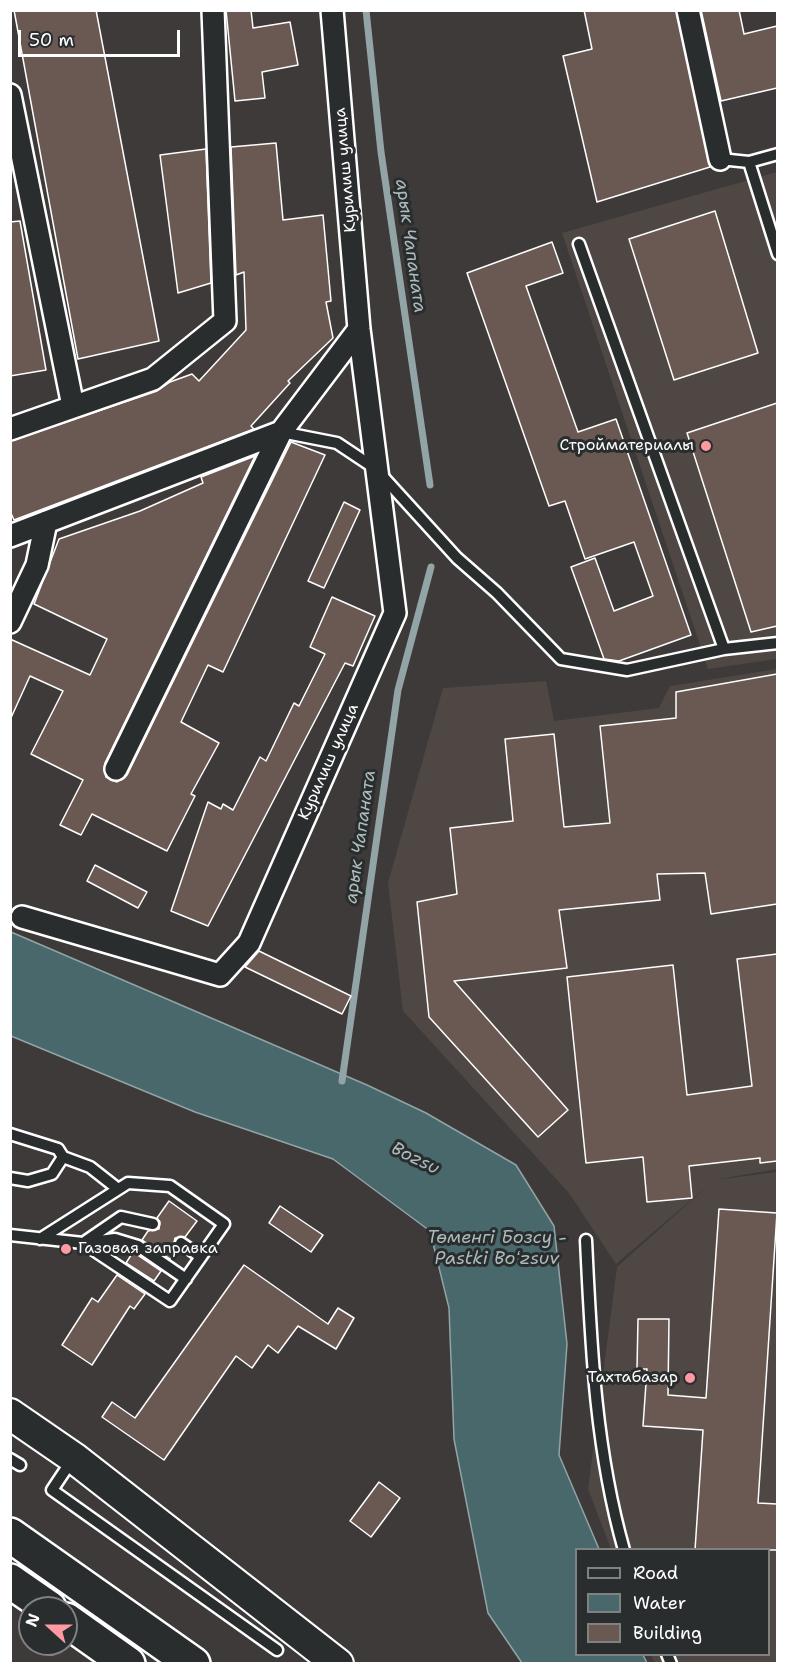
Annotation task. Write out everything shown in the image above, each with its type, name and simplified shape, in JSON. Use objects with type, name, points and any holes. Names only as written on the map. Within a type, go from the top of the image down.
[{"type":"highway","points":[[10,1535],[193,1664]]},
{"type":"highway","points":[[10,1581],[32,1596]]},
{"type":"highway","points":[[78,1629],[128,1664]]},
{"type":"street","points":[[10,429],[153,379],[225,321],[213,10]]},
{"type":"street","name":"Курилиш улица","points":[[22,916],[220,975],[249,943],[395,613],[359,329],[332,10]]},
{"type":"street","points":[[688,10],[720,159]]},
{"type":"street","points":[[10,95],[73,406]]},
{"type":"street","points":[[116,769],[281,432],[359,329]]},
{"type":"street","points":[[10,536],[281,432]]},
{"type":"street","points":[[10,622],[37,565],[46,522]]},
{"type":"street","points":[[10,1414],[74,1458],[338,1664]]},
{"type":"lane","points":[[720,159],[748,162],[777,154]]},
{"type":"lane","points":[[748,162],[777,254]]},
{"type":"lane","points":[[579,244],[724,649]]},
{"type":"lane","points":[[281,432],[337,443],[376,469],[457,558],[497,593],[561,659],[627,669],[724,649],[777,643]]},
{"type":"lane","points":[[10,1134],[58,1149],[63,1157],[90,1167],[118,1189]]},
{"type":"lane","points":[[10,1178],[28,1181],[52,1174],[63,1157]]},
{"type":"lane","points":[[40,1239],[128,1183],[170,1186],[224,1224],[170,1301],[83,1243]]},
{"type":"lane","points":[[83,1243],[122,1217],[153,1224]]},
{"type":"lane","points":[[10,1235],[83,1243],[115,1239],[138,1246],[186,1278]]},
{"type":"lane","points":[[586,1240],[592,1372],[609,1497],[623,1548]]},
{"type":"lane","points":[[181,1243],[201,1257]]},
{"type":"lane","points":[[74,1458],[52,1490],[277,1650]]},
{"type":"shaded area","name":"Стройматериалы","points":[[777,172],[777,659],[708,669],[562,233]]},
{"type":"shaded area","points":[[777,669],[777,1169],[714,1180],[777,1172],[777,1663],[655,1663],[652,1656],[770,1656],[770,1548],[611,1548],[588,1489],[617,1267],[711,1183],[616,1264],[569,1193],[403,1011],[388,883],[443,688],[546,681],[554,721],[659,708],[670,686]]},
{"type":"water","name":"Төменгі Бозсу - Pastki Boʻzsuv","points":[[11,932],[367,1085],[426,1113],[516,1165],[554,1226],[567,1344],[559,1455],[599,1548],[575,1548],[575,1656],[644,1656],[647,1663],[522,1663],[488,1613],[454,1439],[449,1308],[430,1231],[333,1159],[195,1112],[11,1036]]},
{"type":"building","points":[[14,10],[96,10],[159,341],[78,359]]},
{"type":"building","points":[[226,10],[251,10],[253,28],[290,22],[298,65],[262,72],[265,98],[235,101]]},
{"type":"building","points":[[584,10],[676,10],[710,167],[597,202],[563,56],[592,49]]},
{"type":"building","points":[[701,10],[739,10],[744,34],[777,26],[777,88],[721,101]]},
{"type":"building","points":[[276,143],[283,220],[323,215],[331,301],[326,302],[333,338],[288,381],[290,383],[251,426],[254,429],[14,520],[10,511],[10,441],[157,391],[170,382],[192,374],[199,381],[246,330],[244,272],[236,275],[231,147]]},
{"type":"building","points":[[206,149],[211,283],[178,293],[160,155]]},
{"type":"building","points":[[715,211],[758,353],[674,380],[629,239]]},
{"type":"building","points":[[20,221],[46,370],[10,376],[10,222]]},
{"type":"building","points":[[552,242],[563,273],[526,286],[578,432],[616,419],[691,635],[619,661],[604,659],[571,567],[595,558],[614,611],[653,596],[634,542],[585,559],[565,501],[549,506],[467,273]]},
{"type":"building","points":[[777,403],[777,626],[751,632],[687,433]]},
{"type":"building","points":[[291,442],[325,455],[223,672],[208,665],[181,722],[219,743],[191,794],[195,796],[167,851],[92,814],[81,835],[60,825],[83,780],[31,754],[63,691],[30,676],[10,720],[10,639],[90,675],[107,639],[34,604],[59,539],[140,511],[203,483],[201,477],[255,456],[105,763],[106,777],[117,782],[127,775]]},
{"type":"building","points":[[344,502],[360,510],[324,588],[308,581]]},
{"type":"building","points":[[332,597],[375,616],[353,666],[345,663],[208,926],[171,911],[208,802],[221,809],[223,804],[233,810],[260,757],[266,761],[294,703],[299,706],[325,654],[310,647]]},
{"type":"building","points":[[777,674],[777,904],[711,914],[705,873],[657,874],[660,900],[559,910],[567,968],[454,981],[568,1110],[538,1137],[429,1017],[417,902],[457,894],[450,828],[513,821],[505,739],[554,734],[564,827],[610,823],[600,726],[676,718],[676,692]]},
{"type":"building","points":[[95,865],[147,892],[138,908],[87,881]]},
{"type":"building","points":[[259,951],[351,996],[342,1014],[245,967]]},
{"type":"building","points":[[777,954],[777,1161],[760,1163],[760,1158],[689,1166],[692,1198],[647,1202],[643,1157],[586,1163],[567,977],[673,965],[687,1095],[752,1086],[737,959]]},
{"type":"building","points":[[169,1201],[197,1221],[185,1237],[175,1238],[174,1243],[177,1249],[170,1259],[142,1240],[148,1231],[159,1229],[160,1222],[157,1218]]},
{"type":"building","points":[[280,1206],[323,1235],[311,1252],[269,1223]]},
{"type":"building","points":[[719,1209],[777,1213],[758,1503],[777,1504],[777,1550],[770,1550],[770,1548],[695,1548],[703,1430],[643,1426],[647,1369],[637,1369],[638,1319],[669,1319],[668,1395],[706,1398]]},
{"type":"building","points":[[133,1252],[161,1271],[154,1281],[126,1263]]},
{"type":"building","points":[[244,1265],[328,1324],[338,1308],[354,1318],[336,1349],[298,1326],[278,1353],[268,1345],[252,1368],[236,1356],[164,1460],[102,1417],[112,1402],[135,1418]]},
{"type":"building","points":[[117,1275],[145,1294],[134,1309],[130,1306],[92,1365],[62,1345],[92,1298],[98,1302]]},
{"type":"building","points":[[379,1482],[400,1498],[371,1537],[350,1521]]},
{"type":"waterway","name":"арык Чапаната","points":[[366,10],[381,152],[430,485]]},
{"type":"waterway","name":"арык Чапаната","points":[[342,1081],[398,690],[431,567]]},
{"type":"place","name":"Стройматериалы","points":[[706,446]]},
{"type":"place","name":"Газовая заправка","points":[[66,1249]]},
{"type":"place","name":"Тахтабазар","points":[[690,1378]]},
{"type":"water label","name":"Bozsu","points":[[415,1159]]}]
